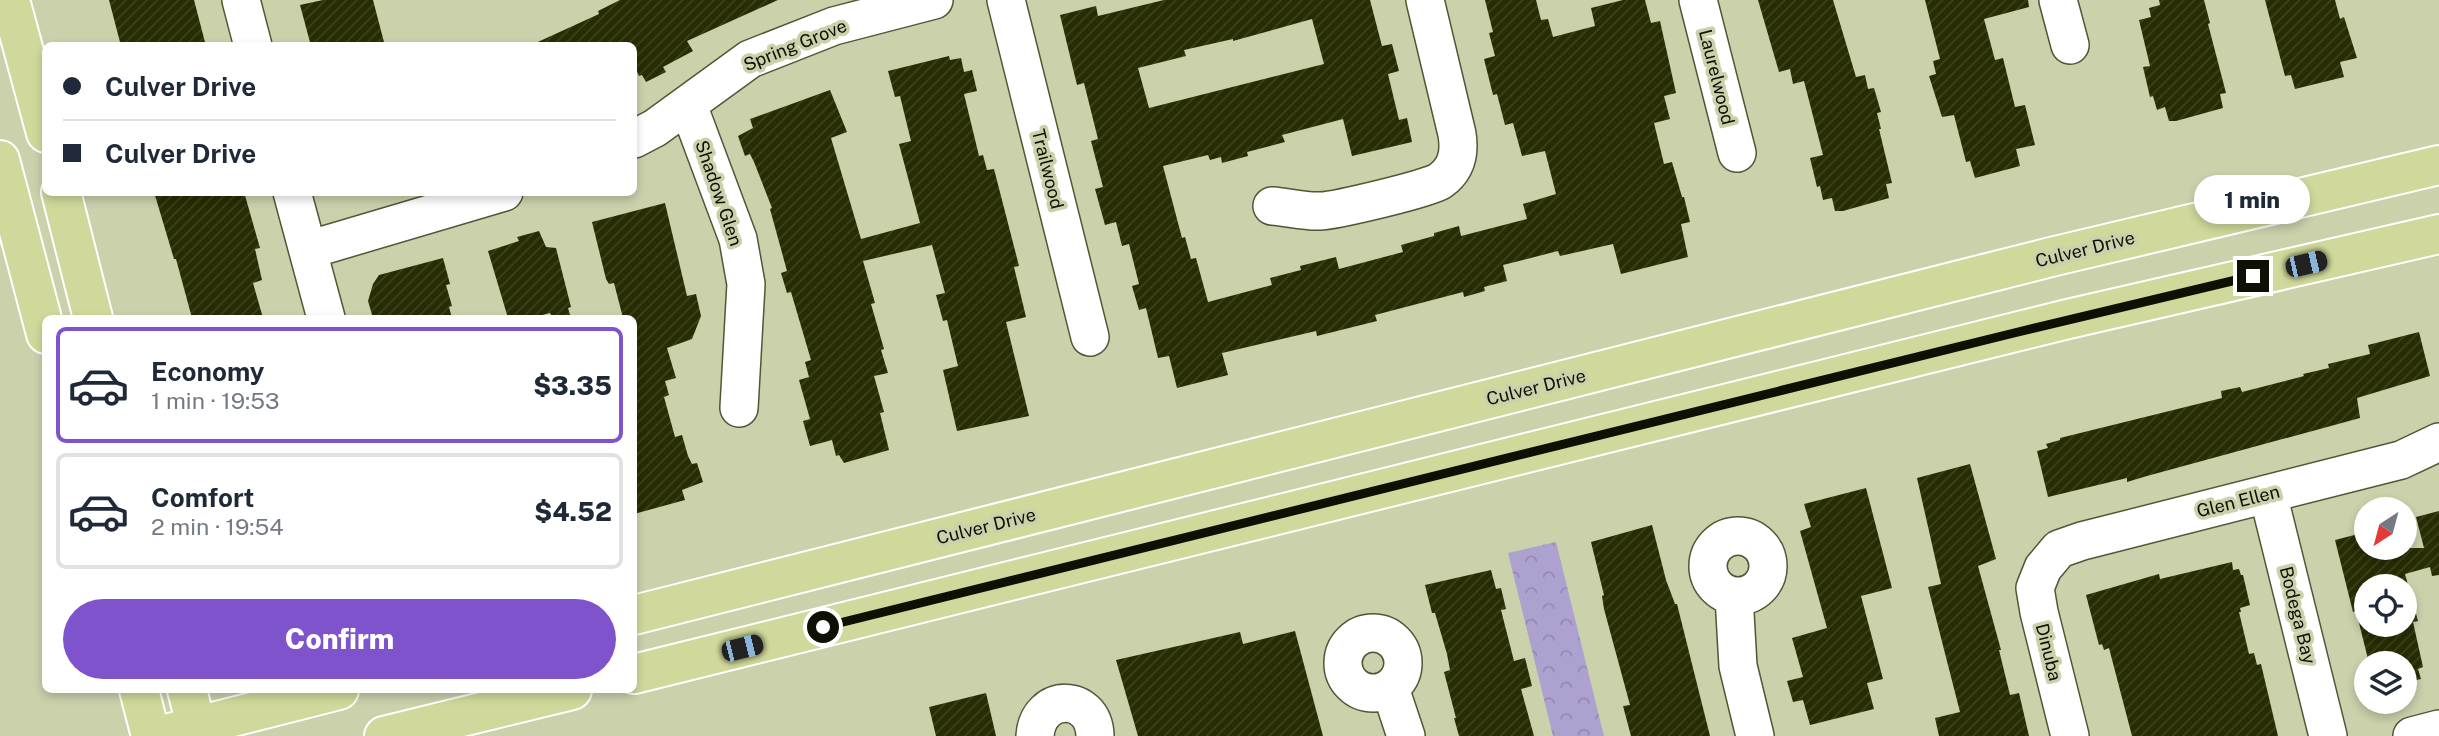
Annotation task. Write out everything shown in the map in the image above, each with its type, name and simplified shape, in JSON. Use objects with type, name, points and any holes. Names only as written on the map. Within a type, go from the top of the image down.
[{"type":"main road","points":[[10,0],[42,119]]},
{"type":"main road","points":[[0,160],[42,319]]},
{"type":"main road","name":"Culver Drive","points":[[637,614],[2052,257],[2439,164]]},
{"type":"main road","points":[[62,196],[92,315]]},
{"type":"main road","points":[[637,673],[2054,323],[2439,234]]},
{"type":"main road","points":[[140,693],[151,736]]},
{"type":"main road","points":[[188,693],[198,731]]},
{"type":"main road","points":[[158,736],[198,731],[329,693]]},
{"type":"main road","points":[[384,736],[560,693]]},
{"type":"street","points":[[241,0],[252,42]]},
{"type":"street","name":"Spring Grove","points":[[637,137],[655,128],[750,59],[834,26],[934,0]]},
{"type":"street","name":"Trailwood","points":[[1006,0],[1090,337]]},
{"type":"street","points":[[1272,206],[1321,212],[1422,188],[1439,182],[1452,168],[1460,150],[1425,0]]},
{"type":"street","name":"Laurelwood","points":[[1698,0],[1737,153]]},
{"type":"street","points":[[2058,0],[2070,46]]},
{"type":"street","name":"Shadow Glen","points":[[688,105],[738,239],[746,284],[739,408]]},
{"type":"street","points":[[293,196],[325,315]]},
{"type":"street","points":[[308,250],[490,196]]},
{"type":"street","name":"Glen Ellen","points":[[2043,568],[2059,549],[2082,541],[2401,460],[2439,442]]},
{"type":"street","name":"Bodega Bay","points":[[2268,494],[2328,736]]},
{"type":"street","name":"Dinuba","points":[[2043,568],[2035,588],[2070,736]]},
{"type":"street","points":[[1734,596],[1738,666],[1755,736]]},
{"type":"street","points":[[1390,688],[1406,736]]},
{"type":"street","points":[[1035,736],[1041,714],[1051,706],[1063,703],[1086,711],[1093,722],[1095,736]]},
{"type":"street","points":[[2412,736],[2439,729]]},
{"type":"green space","points":[[1556,542],[1604,736],[1553,736],[1508,553]]},
{"type":"building","points":[[109,0],[194,0],[205,42],[120,42]]},
{"type":"building","points":[[323,0],[373,0],[384,42],[310,42],[300,5]]},
{"type":"building","points":[[620,0],[778,0],[687,41],[693,51],[663,67],[666,72],[646,82],[637,72],[637,42],[538,42],[599,14],[598,11]]},
{"type":"building","points":[[1164,0],[1370,0],[1382,46],[1392,44],[1399,71],[1388,74],[1399,120],[1407,118],[1412,142],[1352,156],[1343,119],[1282,135],[1285,142],[1247,152],[1248,156],[1222,163],[1221,157],[1210,160],[1208,155],[1163,166],[1182,238],[1185,237],[1191,259],[1196,258],[1208,302],[1272,285],[1270,278],[1301,270],[1300,266],[1336,257],[1339,269],[1403,252],[1401,245],[1459,226],[1461,236],[1527,219],[1523,204],[1556,194],[1545,151],[1522,156],[1513,123],[1505,125],[1497,94],[1493,95],[1484,59],[1495,56],[1489,33],[1493,32],[1485,0],[1536,0],[1541,20],[1548,19],[1553,37],[1595,26],[1591,8],[1623,0],[1645,0],[1651,23],[1660,21],[1676,93],[1664,96],[1670,119],[1654,123],[1664,164],[1672,162],[1684,197],[1690,222],[1681,224],[1688,257],[1621,274],[1613,244],[1560,256],[1558,251],[1503,265],[1507,281],[1484,287],[1485,291],[1464,297],[1463,292],[1375,315],[1377,321],[1317,336],[1316,331],[1222,353],[1228,375],[1177,388],[1169,356],[1158,358],[1146,308],[1139,310],[1132,286],[1139,284],[1129,244],[1122,246],[1116,222],[1105,225],[1095,189],[1103,187],[1091,141],[1098,139],[1084,83],[1077,85],[1060,15],[1096,6],[1098,16]],"holes":[[[1312,19],[1324,64],[1149,108],[1138,68],[1186,56],[1184,50],[1233,41]]]},
{"type":"building","points":[[1758,0],[1833,0],[1856,77],[1865,75],[1868,89],[1874,88],[1881,112],[1877,113],[1879,129],[1892,183],[1886,184],[1889,198],[1843,211],[1835,211],[1832,198],[1823,200],[1810,158],[1823,155],[1804,81],[1793,84],[1790,69],[1779,72]]},
{"type":"building","points":[[1925,0],[2028,0],[2029,7],[1984,19],[1995,60],[2003,58],[2015,107],[2025,105],[2035,145],[2016,149],[2020,166],[1975,178],[1970,161],[1966,162],[1954,115],[1942,117],[1929,76],[1936,74],[1933,61],[1940,59]]},
{"type":"building","points":[[2159,0],[2204,0],[2226,93],[2220,94],[2223,108],[2176,121],[2169,121],[2165,107],[2157,110],[2153,96],[2150,97],[2143,67],[2150,66],[2139,20],[2151,17],[2149,8],[2160,5]]},
{"type":"building","points":[[2265,0],[2335,0],[2340,19],[2344,17],[2357,58],[2340,62],[2344,77],[2295,89],[2291,75],[2285,76]]},
{"type":"building","points":[[949,56],[950,60],[961,58],[964,72],[972,70],[977,91],[964,94],[979,156],[983,155],[987,170],[994,169],[1019,266],[1014,267],[1026,317],[1006,322],[1029,416],[957,431],[943,370],[958,366],[947,320],[943,321],[936,295],[945,293],[932,245],[863,261],[875,303],[871,304],[888,373],[874,376],[884,412],[880,413],[889,450],[844,463],[839,455],[836,456],[832,440],[810,446],[803,421],[810,419],[799,380],[809,377],[805,362],[811,360],[791,292],[787,293],[781,273],[787,271],[770,209],[772,208],[754,162],[750,154],[745,156],[738,136],[753,128],[750,119],[830,90],[847,132],[831,138],[861,239],[920,223],[899,144],[911,141],[900,96],[895,97],[888,71]]},
{"type":"building","points":[[155,196],[245,196],[260,248],[255,249],[262,280],[253,283],[262,315],[191,315]]},
{"type":"building","points":[[665,203],[687,296],[696,294],[701,316],[692,339],[667,348],[676,378],[665,381],[669,395],[664,397],[675,437],[682,435],[688,456],[692,464],[697,463],[703,482],[682,490],[685,500],[637,513],[637,315],[622,315],[614,283],[609,284],[606,279],[592,222]]},
{"type":"building","points":[[539,231],[546,247],[556,248],[571,307],[568,308],[570,315],[507,315],[488,251],[519,241],[517,237]]},
{"type":"building","points":[[443,258],[450,284],[446,285],[452,306],[449,307],[451,315],[372,315],[368,301],[379,275]]},
{"type":"building","points":[[2419,332],[2430,376],[2357,398],[2360,418],[2127,482],[2127,478],[2048,497],[2037,451],[2048,448],[2046,444],[2060,438],[2222,398],[2221,391],[2240,387],[2242,392],[2304,376],[2303,374],[2329,368],[2328,364],[2370,354],[2368,345]]},
{"type":"building","points":[[1970,464],[1996,559],[1978,566],[2010,695],[2019,693],[2029,736],[1939,736],[1935,718],[1960,712],[1928,587],[1941,584],[1917,478]]},
{"type":"building","points":[[1866,488],[1892,588],[1861,596],[1883,679],[1867,683],[1874,709],[1810,725],[1803,700],[1793,702],[1787,681],[1803,677],[1792,638],[1827,628],[1800,531],[1811,527],[1804,504]]},
{"type":"building","points":[[2439,511],[2439,575],[2432,576],[2430,567],[2405,574],[2354,574],[2353,612],[2335,540],[2354,535],[2354,560],[2417,560],[2417,548],[2424,548],[2417,517]]},
{"type":"building","points":[[1652,525],[1666,580],[1677,604],[1710,736],[1631,736],[1623,706],[1630,705],[1604,609],[1604,595],[1591,542]]},
{"type":"building","points":[[2232,562],[2233,570],[2239,569],[2243,575],[2250,605],[2240,608],[2239,612],[2249,654],[2254,653],[2257,665],[2261,664],[2278,736],[2132,736],[2109,648],[2104,650],[2102,644],[2099,645],[2086,595],[2159,574],[2160,579]]},
{"type":"building","points":[[1491,570],[1496,589],[1501,588],[1506,609],[1501,610],[1514,661],[1525,658],[1532,686],[1521,689],[1534,736],[1459,736],[1454,718],[1444,672],[1450,670],[1447,654],[1425,585]]},
{"type":"building","points":[[1295,631],[1323,736],[1138,736],[1116,660],[1240,632],[1243,644]]},
{"type":"building","points":[[2362,637],[2416,637],[2423,667],[2418,669],[2421,679],[2417,680],[2417,651],[2366,651]]},
{"type":"building","points":[[986,693],[996,736],[936,736],[929,707]]},
{"type":"route","points":[[823,627],[2068,319],[2253,276]]}]
